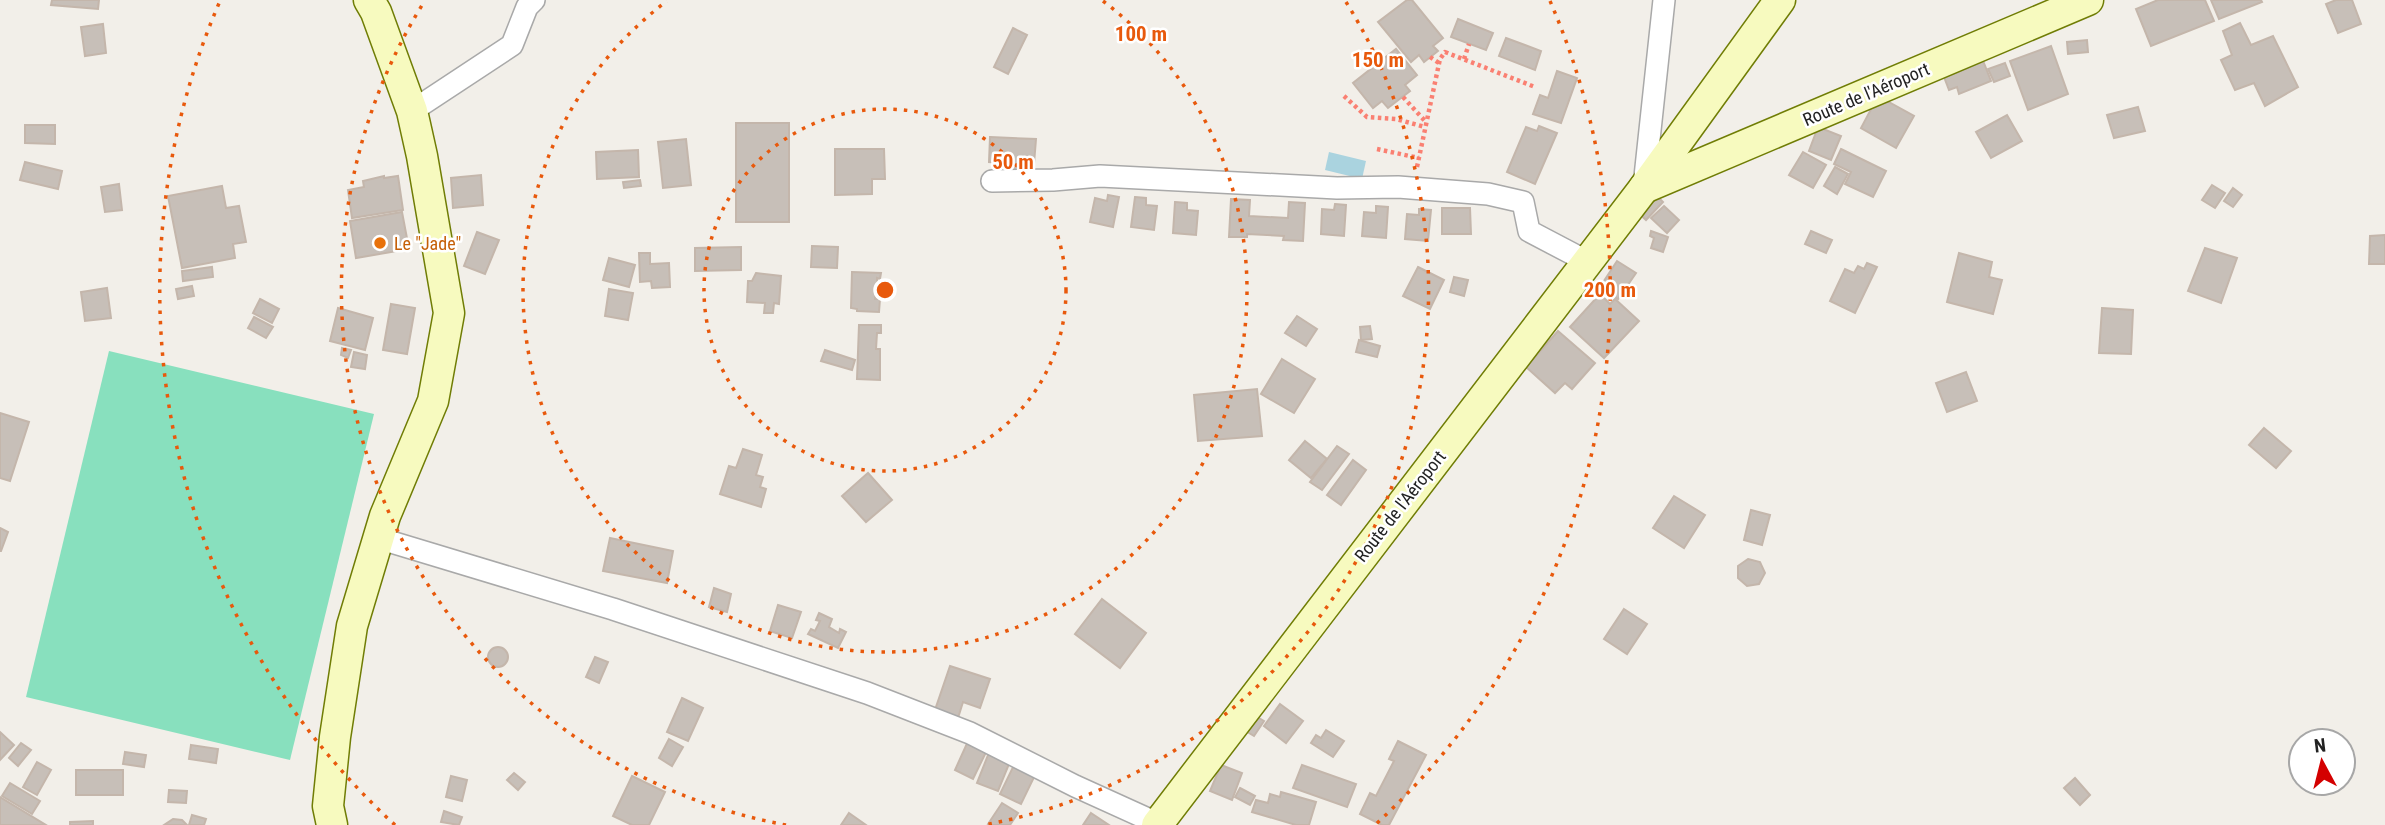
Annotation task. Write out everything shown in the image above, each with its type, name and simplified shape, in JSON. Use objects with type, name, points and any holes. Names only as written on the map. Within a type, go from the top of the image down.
[{"type":"main road","points":[[332,825],[328,806],[335,737],[352,626],[384,516],[433,401],[449,313],[412,111],[376,12],[369,0]]},
{"type":"main road","name":"Route de l'Aéroport","points":[[1159,825],[1644,188],[1780,0]]},
{"type":"main road","name":"Route de l'Aéroport","points":[[1644,188],[2088,0]]},
{"type":"street","points":[[412,111],[512,45],[527,7],[534,0]]},
{"type":"street","points":[[1644,188],[1664,0]]},
{"type":"street","points":[[992,181],[1100,176],[1337,188],[1412,188],[1488,194],[1523,202],[1528,231],[1588,262]]},
{"type":"street","points":[[378,537],[613,609],[867,693],[970,733],[1159,825]]},
{"type":"path","points":[[1464,59],[1469,44]]},
{"type":"path","points":[[1412,188],[1439,63],[1446,52],[1535,87]]},
{"type":"path","points":[[1430,57],[1439,63]]},
{"type":"path","points":[[1344,96],[1367,117],[1425,125]]},
{"type":"path","points":[[1403,97],[1425,125]]},
{"type":"path","points":[[1377,149],[1419,159]]},
{"type":"green space","points":[[109,351],[374,414],[290,760],[26,697]]},
{"type":"water","points":[[1329,152],[1366,161],[1362,179],[1325,170]]},
{"type":"building","points":[[52,0],[99,0],[98,9],[51,5]]},
{"type":"building","points":[[1407,0],[1412,0],[1443,38],[1433,46],[1438,51],[1424,62],[1419,55],[1411,62],[1378,22]]},
{"type":"building","points":[[2158,0],[2205,0],[2214,21],[2151,46],[2136,9]]},
{"type":"building","points":[[2211,0],[2261,0],[2262,2],[2219,19]]},
{"type":"building","points":[[2336,0],[2352,0],[2361,24],[2338,33],[2326,4]]},
{"type":"building","points":[[1458,19],[1493,33],[1486,50],[1451,37]]},
{"type":"building","points":[[2240,23],[2251,45],[2273,36],[2298,87],[2265,106],[2254,83],[2235,90],[2221,60],[2232,55],[2223,31]]},
{"type":"building","points":[[103,24],[106,53],[85,56],[81,27]]},
{"type":"building","points":[[1013,28],[1027,35],[1008,74],[994,67]]},
{"type":"building","points":[[1506,38],[1541,51],[1535,70],[1499,56]]},
{"type":"building","points":[[2087,40],[2088,52],[2068,54],[2067,42]]},
{"type":"building","points":[[2051,46],[2068,94],[2028,110],[2010,61]]},
{"type":"building","points":[[1396,49],[1417,75],[1405,85],[1410,91],[1388,108],[1382,101],[1373,108],[1353,83]]},
{"type":"building","points":[[1980,53],[1991,81],[1959,94],[1957,87],[1949,90],[1941,69]]},
{"type":"building","points":[[2005,63],[2010,76],[1994,82],[1988,69]]},
{"type":"building","points":[[1557,71],[1577,78],[1561,123],[1533,114],[1540,95],[1548,98]]},
{"type":"building","points":[[1878,96],[1914,116],[1896,148],[1861,128]]},
{"type":"building","points":[[2138,107],[2145,131],[2114,138],[2107,115]]},
{"type":"building","points":[[2007,115],[2022,141],[1991,158],[1976,132]]},
{"type":"building","points":[[736,123],[789,123],[789,222],[736,222]]},
{"type":"building","points":[[25,125],[55,125],[55,144],[25,143]]},
{"type":"building","points":[[1539,126],[1557,133],[1535,184],[1507,172],[1526,127],[1537,131]]},
{"type":"building","points":[[1818,127],[1841,136],[1831,160],[1809,151]]},
{"type":"building","points":[[990,137],[1036,139],[1034,164],[1021,163],[1021,171],[1002,170],[1003,163],[989,162]]},
{"type":"building","points":[[686,139],[691,185],[663,188],[658,142]]},
{"type":"building","points":[[835,149],[884,149],[885,179],[872,179],[872,194],[835,195]]},
{"type":"building","points":[[1841,149],[1886,171],[1873,197],[1845,184],[1851,172],[1834,164]]},
{"type":"building","points":[[638,150],[639,177],[597,179],[596,152]]},
{"type":"building","points":[[1803,152],[1826,165],[1813,188],[1789,175]]},
{"type":"building","points":[[25,162],[62,171],[58,189],[20,180]]},
{"type":"building","points":[[1835,167],[1848,174],[1837,194],[1824,186]]},
{"type":"building","points":[[481,175],[483,205],[453,208],[451,178]]},
{"type":"building","points":[[398,176],[403,210],[352,218],[348,190],[364,187],[363,181]]},
{"type":"building","points":[[640,180],[641,186],[624,188],[623,182]]},
{"type":"building","points":[[119,184],[122,210],[105,212],[101,187]]},
{"type":"building","points":[[2212,185],[2225,193],[2215,208],[2202,200]]},
{"type":"building","points":[[222,186],[226,208],[239,206],[246,242],[233,244],[235,258],[182,268],[168,196]]},
{"type":"building","points":[[1649,188],[1663,202],[1646,220],[1632,207]]},
{"type":"building","points":[[2233,188],[2242,195],[2233,207],[2224,201]]},
{"type":"building","points":[[1108,195],[1119,197],[1113,227],[1090,222],[1095,198],[1107,201]]},
{"type":"building","points":[[1135,197],[1146,198],[1146,205],[1157,206],[1154,230],[1131,227]]},
{"type":"building","points":[[1231,199],[1250,200],[1249,216],[1288,218],[1289,202],[1305,203],[1303,241],[1283,240],[1284,236],[1247,234],[1247,237],[1229,237]]},
{"type":"building","points":[[1175,202],[1187,203],[1187,210],[1198,211],[1196,235],[1173,233]]},
{"type":"building","points":[[1335,204],[1346,205],[1344,236],[1321,234],[1322,209],[1334,210]]},
{"type":"building","points":[[1376,206],[1388,207],[1386,238],[1362,236],[1364,212],[1376,213]]},
{"type":"building","points":[[1664,206],[1679,220],[1667,233],[1651,218]]},
{"type":"building","points":[[1442,208],[1470,208],[1471,234],[1442,234]]},
{"type":"building","points":[[1419,209],[1431,210],[1428,241],[1405,239],[1407,214],[1419,215]]},
{"type":"building","points":[[402,212],[409,249],[356,258],[350,221]]},
{"type":"building","points":[[1651,231],[1668,237],[1663,252],[1651,248],[1654,238],[1650,236]]},
{"type":"building","points":[[1811,231],[1832,240],[1826,253],[1805,244]]},
{"type":"building","points":[[477,232],[499,240],[485,274],[464,266]]},
{"type":"building","points":[[2385,235],[2385,264],[2369,264],[2370,236]]},
{"type":"building","points":[[812,246],[838,247],[837,268],[811,267]]},
{"type":"building","points":[[741,247],[741,270],[695,271],[695,248]]},
{"type":"building","points":[[2205,248],[2237,258],[2221,303],[2188,291]]},
{"type":"building","points":[[639,253],[650,253],[650,264],[669,263],[670,287],[652,288],[651,281],[640,282]]},
{"type":"building","points":[[1959,253],[1992,262],[1989,277],[2002,280],[1993,314],[1947,302]]},
{"type":"building","points":[[609,258],[635,265],[629,287],[603,280]]},
{"type":"building","points":[[1617,261],[1636,273],[1618,299],[1600,287]]},
{"type":"building","points":[[1867,263],[1877,267],[1855,313],[1830,301],[1845,269],[1854,273],[1858,266],[1864,269]]},
{"type":"building","points":[[212,267],[213,277],[183,281],[182,271]]},
{"type":"building","points":[[1418,267],[1444,280],[1430,309],[1403,296]]},
{"type":"building","points":[[852,272],[881,273],[880,279],[877,278],[877,287],[880,289],[876,289],[875,299],[880,299],[879,312],[857,311],[851,308]]},
{"type":"building","points":[[756,273],[781,276],[779,304],[774,303],[773,313],[764,313],[765,303],[747,302],[748,281],[752,281]]},
{"type":"building","points":[[1454,277],[1468,280],[1464,296],[1450,292]]},
{"type":"building","points":[[192,286],[194,296],[178,299],[176,289]]},
{"type":"building","points":[[107,288],[111,318],[85,321],[81,292]]},
{"type":"building","points":[[609,289],[633,293],[628,320],[605,316]]},
{"type":"building","points":[[1600,294],[1610,304],[1615,299],[1639,321],[1604,358],[1570,327]]},
{"type":"building","points":[[260,299],[279,309],[272,323],[253,313]]},
{"type":"building","points":[[391,304],[415,308],[407,354],[383,350]]},
{"type":"building","points":[[338,308],[373,318],[365,350],[330,341]]},
{"type":"building","points":[[2102,308],[2133,310],[2131,354],[2099,353]]},
{"type":"building","points":[[1297,316],[1317,329],[1306,346],[1285,333]]},
{"type":"building","points":[[254,317],[273,327],[266,338],[248,328]]},
{"type":"building","points":[[859,325],[881,325],[881,333],[877,333],[876,349],[880,349],[880,380],[857,379]]},
{"type":"building","points":[[1370,326],[1372,339],[1361,340],[1360,327]]},
{"type":"building","points":[[1558,331],[1595,363],[1572,389],[1565,383],[1555,393],[1526,367]]},
{"type":"building","points":[[1359,340],[1380,346],[1377,357],[1356,352]]},
{"type":"building","points":[[342,348],[351,350],[348,358],[341,355]]},
{"type":"building","points":[[825,350],[855,360],[852,370],[821,361]]},
{"type":"building","points":[[354,352],[367,355],[365,369],[351,367]]},
{"type":"building","points":[[1282,359],[1315,379],[1294,413],[1261,394]]},
{"type":"building","points":[[1966,372],[1977,401],[1947,412],[1936,383]]},
{"type":"building","points":[[1257,389],[1262,436],[1198,441],[1194,395]]},
{"type":"building","points":[[0,413],[29,422],[10,481],[0,478]]},
{"type":"building","points":[[2264,428],[2291,451],[2276,468],[2249,445]]},
{"type":"building","points":[[1305,441],[1327,459],[1311,478],[1289,460]]},
{"type":"building","points":[[1337,446],[1349,454],[1322,490],[1310,482]]},
{"type":"building","points":[[743,449],[762,455],[756,475],[763,477],[760,487],[766,489],[761,507],[720,494],[729,466],[736,468]]},
{"type":"building","points":[[1353,460],[1366,470],[1341,505],[1327,495]]},
{"type":"building","points":[[868,473],[892,500],[866,522],[842,496]]},
{"type":"building","points":[[1674,496],[1705,515],[1684,548],[1653,528]]},
{"type":"building","points":[[1751,510],[1770,515],[1762,545],[1744,540]]},
{"type":"building","points":[[0,528],[8,532],[1,551],[0,551]]},
{"type":"building","points":[[610,538],[673,551],[667,583],[603,571]]},
{"type":"building","points":[[1748,559],[1760,562],[1765,573],[1759,584],[1747,586],[1738,578],[1738,566]]},
{"type":"building","points":[[714,588],[731,594],[727,612],[709,607]]},
{"type":"building","points":[[1102,599],[1146,633],[1120,668],[1075,634]]},
{"type":"building","points":[[778,605],[801,612],[792,638],[770,631]]},
{"type":"building","points":[[1624,609],[1647,624],[1627,654],[1604,639]]},
{"type":"building","points":[[819,613],[832,619],[829,627],[839,633],[840,629],[846,632],[838,648],[808,634],[811,629],[815,631],[820,621],[816,620]]},
{"type":"building","points":[[498,647],[505,650],[508,657],[505,664],[498,667],[491,664],[488,657],[491,650]]},
{"type":"building","points":[[595,657],[608,662],[599,683],[586,677]]},
{"type":"building","points":[[950,666],[990,679],[980,708],[963,702],[958,718],[935,710]]},
{"type":"building","points":[[682,698],[703,708],[688,741],[667,732]]},
{"type":"building","points":[[1280,704],[1303,721],[1286,743],[1264,726]]},
{"type":"building","points":[[1249,712],[1264,721],[1254,736],[1239,727]]},
{"type":"building","points":[[1326,730],[1344,741],[1333,757],[1311,743],[1316,735],[1321,738]]},
{"type":"building","points":[[0,732],[14,745],[0,760]]},
{"type":"building","points":[[669,739],[683,747],[672,766],[659,758]]},
{"type":"building","points":[[969,739],[988,748],[973,779],[955,770]]},
{"type":"building","points":[[1398,741],[1426,755],[1389,825],[1382,825],[1360,814],[1370,793],[1376,796],[1394,761],[1389,759]]},
{"type":"building","points":[[21,743],[31,750],[18,766],[9,758]]},
{"type":"building","points":[[191,745],[218,749],[216,763],[189,759]]},
{"type":"building","points":[[990,750],[1011,759],[998,791],[977,783]]},
{"type":"building","points":[[125,752],[146,755],[144,767],[123,764]]},
{"type":"building","points":[[1016,761],[1037,771],[1021,804],[1000,794]]},
{"type":"building","points":[[37,762],[51,770],[37,795],[23,787]]},
{"type":"building","points":[[1221,765],[1242,773],[1232,800],[1210,791]]},
{"type":"building","points":[[1302,765],[1356,784],[1347,807],[1293,788]]},
{"type":"building","points":[[76,770],[123,770],[123,795],[76,795]]},
{"type":"building","points":[[514,773],[525,782],[518,790],[507,780]]},
{"type":"building","points":[[451,776],[467,780],[462,801],[446,797]]},
{"type":"building","points":[[632,776],[665,792],[649,825],[632,825],[613,816]]},
{"type":"building","points":[[2075,778],[2090,795],[2080,805],[2064,788]]},
{"type":"building","points":[[10,783],[40,801],[32,814],[2,796]]},
{"type":"building","points":[[1240,788],[1255,796],[1250,805],[1235,797]]},
{"type":"building","points":[[169,790],[187,791],[186,803],[168,802]]},
{"type":"building","points":[[1281,792],[1316,802],[1309,825],[1296,825],[1252,812],[1256,800],[1268,803],[1270,794],[1280,797]]},
{"type":"building","points":[[0,797],[46,825],[0,825]]},
{"type":"building","points":[[1002,803],[1018,813],[1010,825],[988,824]]},
{"type":"building","points":[[444,811],[462,817],[459,825],[441,822]]},
{"type":"building","points":[[849,813],[866,825],[841,825]]},
{"type":"building","points":[[1091,813],[1109,825],[1083,825]]},
{"type":"building","points":[[192,815],[206,819],[204,825],[189,825]]},
{"type":"building","points":[[173,819],[182,820],[187,825],[164,825]]},
{"type":"building","points":[[93,821],[93,825],[70,825],[70,822]]},
{"type":"place","name":"Le \"Jade\"","points":[[380,243]]}]
